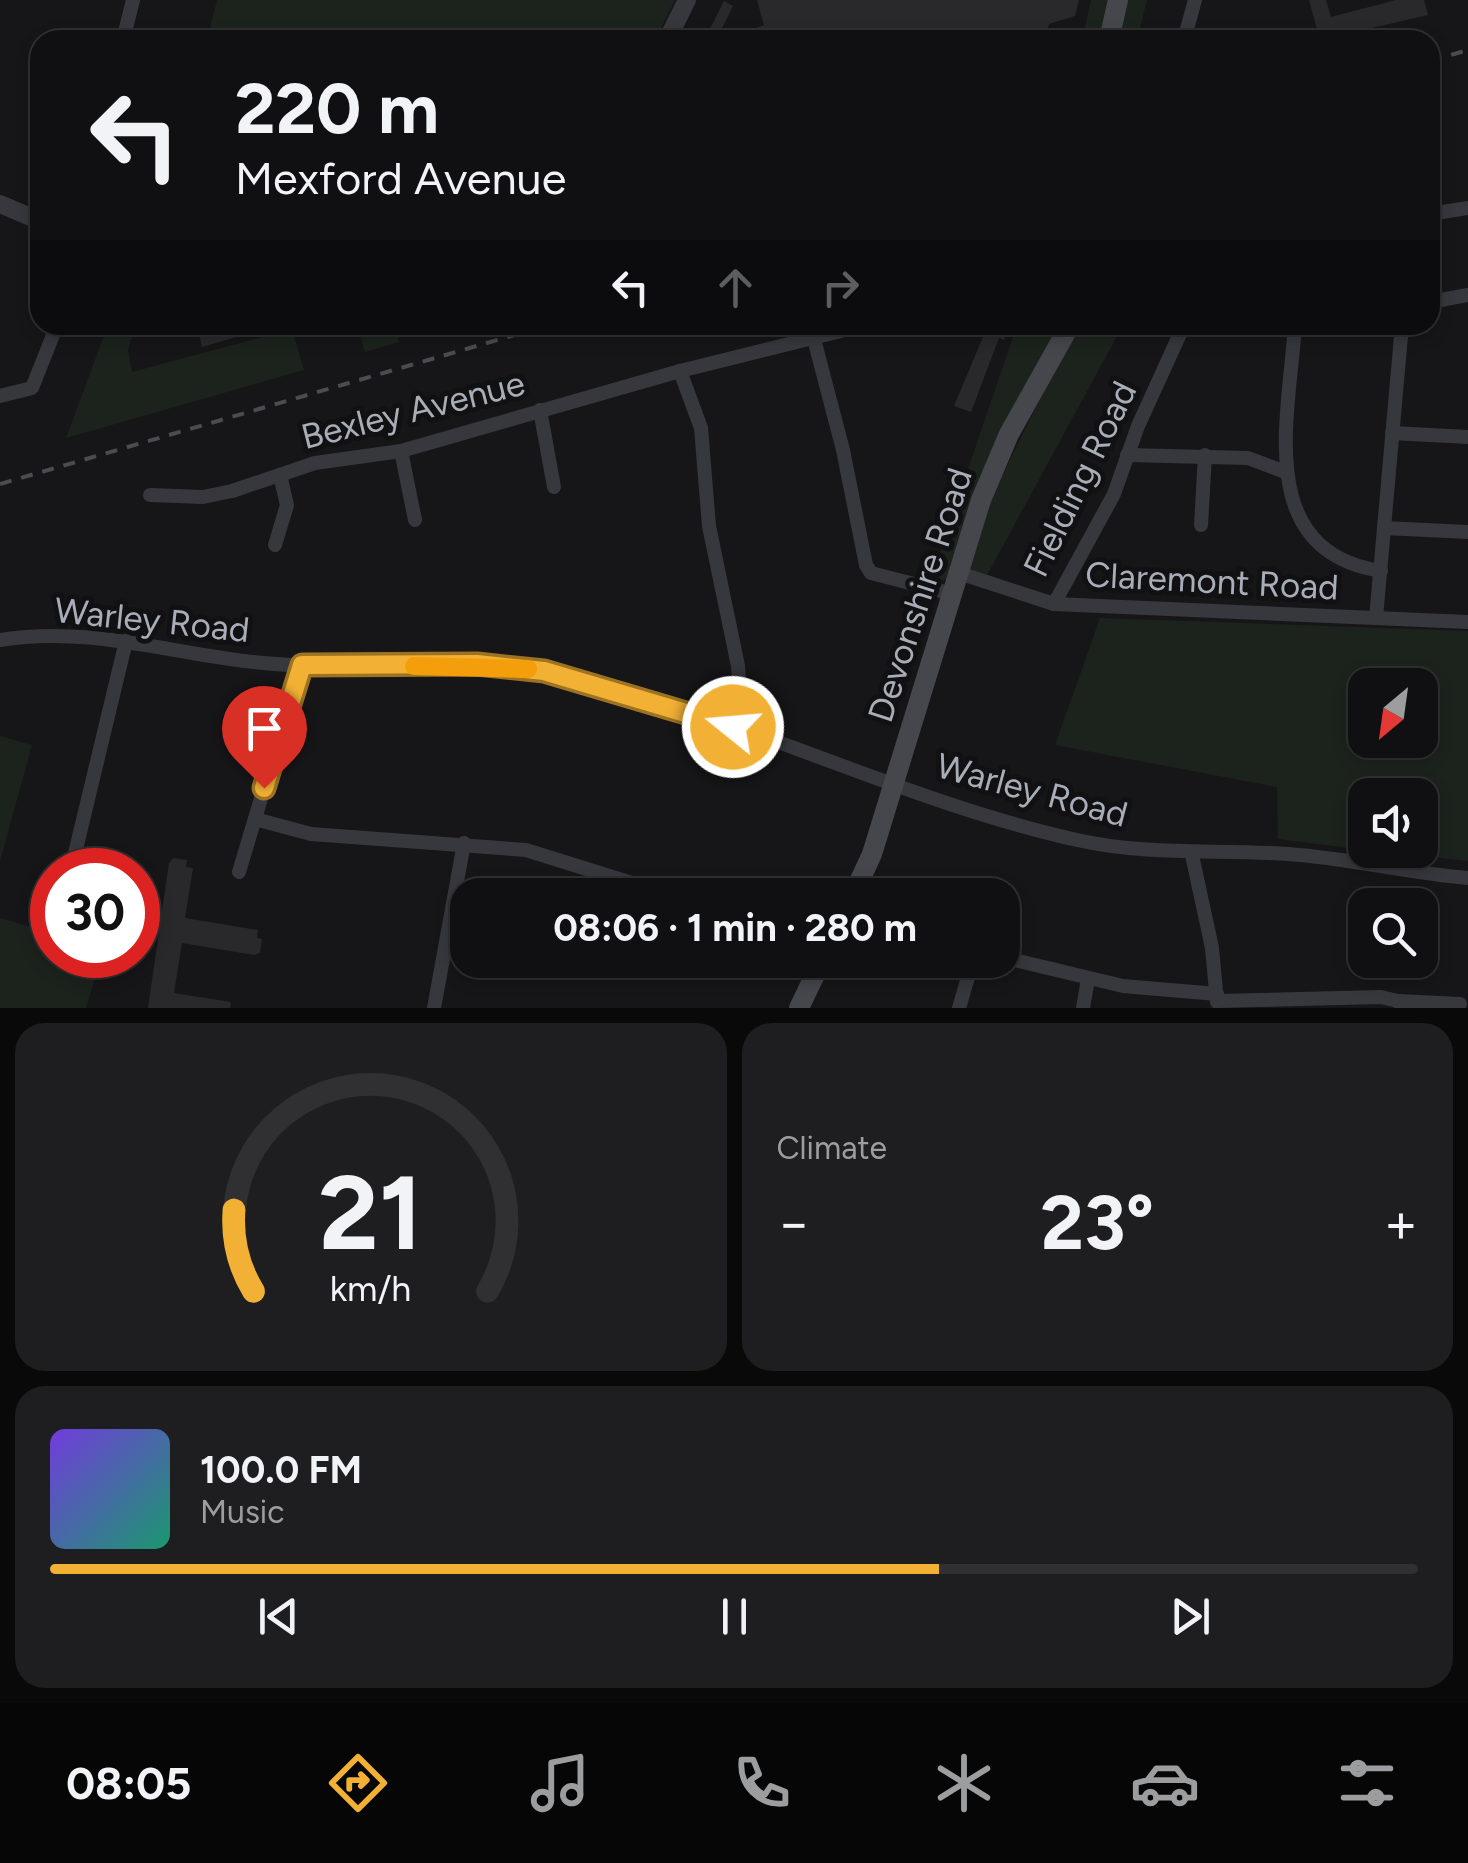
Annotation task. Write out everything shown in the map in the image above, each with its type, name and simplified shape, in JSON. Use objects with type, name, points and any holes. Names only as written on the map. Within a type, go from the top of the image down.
[{"type":"main road","points":[[1111,30],[1118,0]]},
{"type":"main road","name":"Devonshire Road","points":[[859,878],[895,782],[969,534],[1001,453],[1065,335]]},
{"type":"main road","points":[[799,1008],[813,978]]},
{"type":"street","points":[[126,30],[133,0]]},
{"type":"street","points":[[672,30],[687,0]]},
{"type":"street","points":[[1187,30],[1195,0]]},
{"type":"street","points":[[0,204],[30,217]]},
{"type":"street","points":[[1440,212],[1468,208]]},
{"type":"street","points":[[1440,300],[1468,295]]},
{"type":"street","points":[[0,396],[32,388],[53,335]]},
{"type":"street","name":"Bexley Avenue","points":[[150,495],[203,497],[344,456],[401,450],[680,371],[831,335]]},
{"type":"street","name":"Fielding Road","points":[[1054,604],[1100,523],[1180,335]]},
{"type":"street","points":[[1294,335],[1285,472],[1293,508],[1310,535],[1352,565],[1381,571]]},
{"type":"street","points":[[1376,618],[1401,335]]},
{"type":"street","name":"Claremont Road","points":[[814,340],[843,450],[866,565],[871,572],[1054,604],[1468,622]]},
{"type":"street","points":[[680,371],[700,428],[708,526],[738,666],[738,715],[733,727]]},
{"type":"street","points":[[540,410],[554,487]]},
{"type":"street","points":[[1392,434],[1468,437]]},
{"type":"street","points":[[401,450],[415,520]]},
{"type":"street","points":[[1127,455],[1248,458],[1285,472]]},
{"type":"street","points":[[1202,525],[1205,455]]},
{"type":"street","points":[[274,546],[286,506],[280,475]]},
{"type":"street","points":[[1384,528],[1468,532]]},
{"type":"street","name":"Warley Road","points":[[0,640],[64,637],[126,641],[231,659],[302,665],[477,664],[544,671],[733,727],[1046,832],[1106,846],[1192,855],[1287,854],[1468,878]]},
{"type":"street","points":[[76,848],[126,641]]},
{"type":"street","points":[[239,872],[302,665]]},
{"type":"street","points":[[254,818],[311,834],[526,850],[616,878]]},
{"type":"street","points":[[434,1008],[464,844]]},
{"type":"street","points":[[1192,855],[1217,1001]]},
{"type":"street","points":[[1020,962],[1088,979],[1217,1001],[1381,997],[1400,1005],[1460,1004]]},
{"type":"street","points":[[959,1008],[968,978]]},
{"type":"street","points":[[1083,1008],[1088,979]]},
{"type":"shaded area","points":[[217,0],[675,0],[660,30],[210,30]]},
{"type":"shaded area","points":[[1091,0],[1147,0],[1140,30],[1084,30]]},
{"type":"shaded area","points":[[104,335],[132,335],[128,351],[132,372],[270,335],[294,335],[304,370],[66,438]]},
{"type":"shaded area","points":[[360,335],[397,335],[399,342],[365,352]]},
{"type":"shaded area","points":[[1014,335],[1064,335],[1009,434],[961,568],[946,580],[930,581]]},
{"type":"shaded area","points":[[1072,335],[1118,335],[986,577],[968,571],[987,506]]},
{"type":"shaded area","points":[[1100,618],[1468,631],[1468,861],[1438,858],[1438,778],[1348,778],[1348,848],[1278,839],[1277,787],[1055,745]]},
{"type":"shaded area","points":[[0,736],[32,745],[0,861]]},
{"type":"shaded area","points":[[0,918],[30,927],[30,978],[95,978],[86,1008],[0,1008]]},
{"type":"building","points":[[757,0],[1079,0],[1075,16],[1049,24],[1048,30],[751,30],[764,25]]},
{"type":"building","points":[[1309,0],[1326,0],[1331,17],[1396,0],[1424,0],[1428,15],[1363,30],[1317,30]]},
{"type":"building","points":[[724,1],[733,6],[721,30],[710,29]]},
{"type":"building","points":[[199,335],[243,335],[202,347]]},
{"type":"building","points":[[984,335],[1006,335],[1004,340],[999,338],[971,412],[954,406]]},
{"type":"building","points":[[173,858],[187,860],[186,867],[193,868],[185,918],[258,930],[257,938],[262,939],[260,953],[254,955],[182,943],[174,993],[231,1002],[230,1008],[148,1008],[152,978],[160,978],[160,925]]},
{"type":"railway","points":[[1440,58],[1468,50]]},
{"type":"railway","points":[[0,484],[514,335]]},
{"type":"slow traffic","points":[[414,666],[477,664],[528,669]]},
{"type":"route","points":[[264,788],[302,665],[477,664],[544,671],[733,727]]}]
